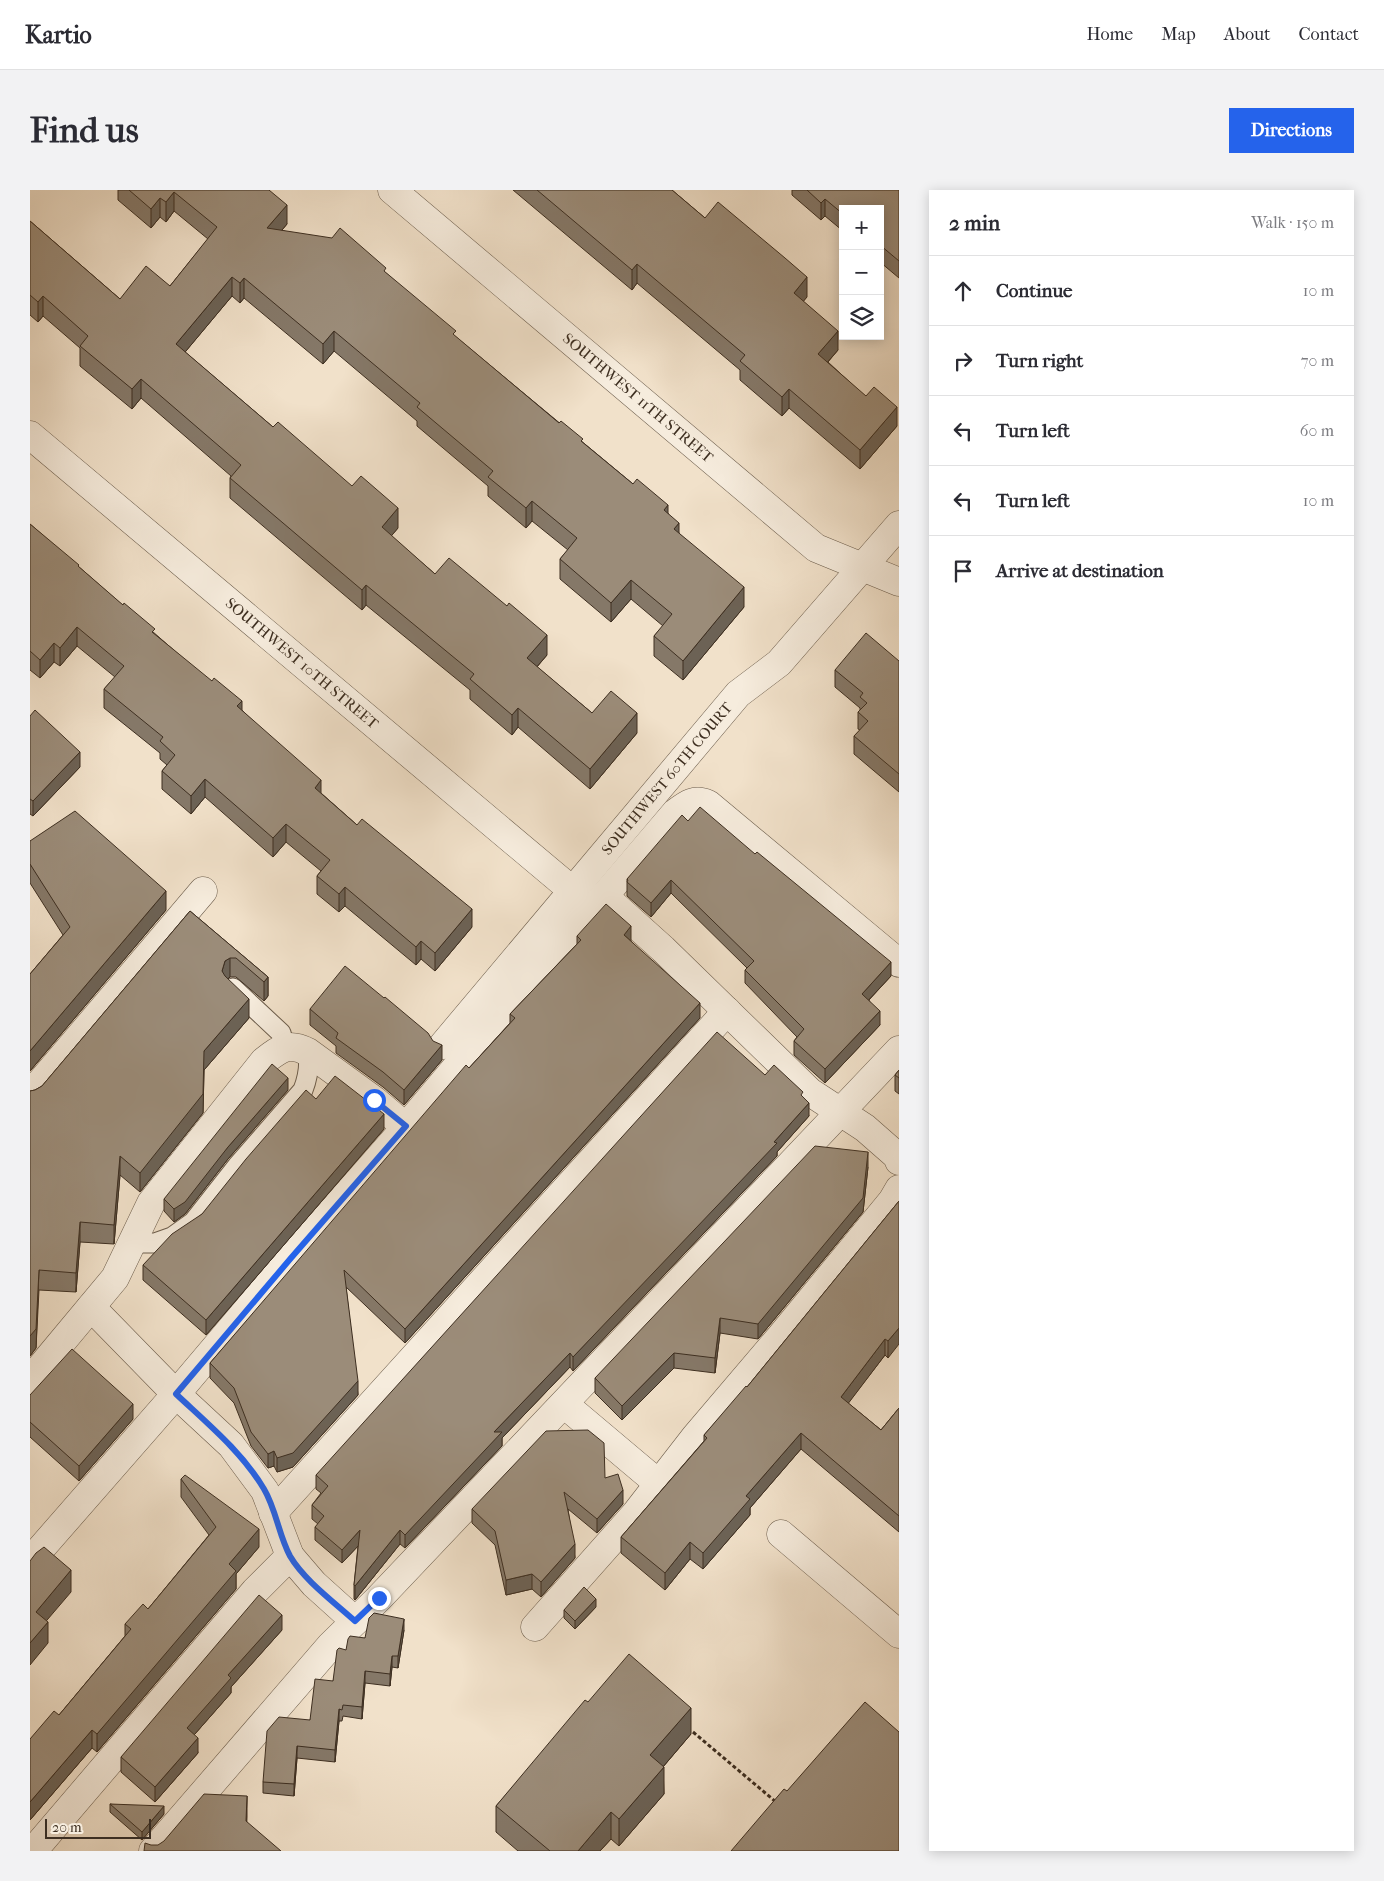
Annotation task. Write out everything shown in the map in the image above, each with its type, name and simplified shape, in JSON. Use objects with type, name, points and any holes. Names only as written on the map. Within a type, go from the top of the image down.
[{"type":"street","name":"SOUTHWEST 11TH STREET","points":[[392,190],[816,548],[899,582]]},
{"type":"street","name":"SOUTHWEST 10TH STREET","points":[[30,435],[573,891]]},
{"type":"street","name":"SOUTHWEST 60TH COURT","points":[[443,1045],[738,694],[779,663],[899,524]]},
{"type":"street","points":[[30,1560],[176,1394],[406,1126],[568,933],[604,896],[675,813],[687,803],[699,800],[708,804],[899,963]]},
{"type":"street","points":[[30,1095],[203,891]]},
{"type":"street","points":[[604,896],[663,949],[810,1092],[865,1128],[897,1156],[899,1161]]},
{"type":"street","points":[[273,1513],[727,1011]]},
{"type":"street","points":[[30,1380],[114,1278],[151,1203],[264,1061],[297,1049],[374,1100],[406,1126]]},
{"type":"street","points":[[153,1851],[331,1645],[379,1598],[899,1050]]},
{"type":"street","points":[[535,1627],[630,1520],[695,1437],[781,1336],[899,1189]]},
{"type":"street","points":[[91,1307],[237,1453],[265,1491],[290,1556],[314,1584],[355,1621]]},
{"type":"street","points":[[564,1404],[659,1484]]},
{"type":"street","points":[[780,1534],[899,1634]]},
{"type":"street","points":[[33,1851],[255,1591],[290,1556]]},
{"type":"lane","points":[[131,1243],[155,1244],[172,1237],[193,1222],[237,1166],[303,1090],[309,1075],[297,1049],[233,988]]},
{"type":"path","points":[[693,1732],[782,1807]]},
{"type":"building","points":[[129,190],[269,190],[287,205],[267,228],[332,238],[340,228],[386,268],[384,271],[456,331],[453,334],[559,423],[561,421],[583,439],[581,441],[633,484],[637,479],[668,505],[664,510],[679,523],[674,529],[744,587],[683,661],[654,636],[672,614],[631,580],[611,603],[560,559],[577,538],[532,501],[526,508],[488,477],[493,471],[417,407],[420,403],[334,331],[323,344],[244,278],[240,283],[232,277],[176,344],[273,427],[278,422],[352,486],[361,476],[398,508],[382,527],[435,574],[449,558],[507,606],[509,603],[547,635],[527,658],[592,713],[611,691],[637,713],[590,769],[518,708],[512,715],[470,679],[474,674],[366,585],[362,590],[230,478],[241,465],[141,379],[132,389],[80,346],[88,336],[43,296],[38,302],[30,295],[30,221],[120,299],[146,266],[170,286],[217,227],[174,192],[166,202],[160,198],[151,209]]},
{"type":"building","points":[[537,190],[672,190],[705,218],[718,202],[807,277],[794,293],[838,331],[818,354],[866,396],[874,387],[897,407],[860,450],[789,389],[782,397],[740,361],[745,355],[637,264],[632,270]]},
{"type":"building","points":[[807,190],[899,190],[899,261],[884,248],[884,205],[839,205],[839,211],[825,199],[821,203]]},
{"type":"building","points":[[30,524],[123,605],[124,603],[155,629],[152,632],[212,681],[214,678],[242,701],[237,706],[321,780],[315,788],[357,825],[362,819],[472,909],[435,953],[421,941],[416,947],[345,887],[339,894],[317,876],[330,860],[286,824],[273,838],[205,779],[191,796],[162,771],[175,755],[160,741],[163,737],[104,689],[124,666],[77,627],[60,648],[54,643],[40,660],[30,651]]},
{"type":"building","points":[[866,633],[899,661],[899,774],[854,736],[868,721],[858,712],[867,703],[860,697],[863,693],[835,670]]},
{"type":"building","points":[[35,710],[80,752],[33,801],[30,799],[30,716]]},
{"type":"building","points":[[700,807],[755,854],[757,852],[891,962],[862,994],[880,1011],[825,1069],[794,1041],[804,1029],[745,970],[754,961],[671,880],[651,903],[627,882],[627,879],[682,815],[688,821]]},
{"type":"building","points":[[75,811],[166,891],[30,1051],[30,974],[70,927],[30,864],[30,841]]},
{"type":"building","points":[[606,904],[631,926],[624,935],[700,1003],[405,1329],[344,1270],[358,1381],[293,1453],[277,1458],[274,1451],[268,1454],[251,1432],[234,1388],[210,1363],[466,1065],[469,1068],[515,1018],[510,1014],[581,940],[577,936]]},
{"type":"building","points":[[190,911],[268,977],[264,982],[236,958],[230,958],[225,961],[222,971],[225,976],[249,999],[204,1051],[203,1094],[140,1173],[120,1156],[114,1225],[80,1222],[76,1273],[39,1270],[36,1329],[30,1336],[30,1091],[42,1086]]},
{"type":"building","points":[[345,966],[428,1033],[433,1041],[442,1045],[404,1090],[383,1072],[336,1038],[338,1033],[310,1009]]},
{"type":"building","points":[[717,1032],[765,1075],[774,1065],[803,1092],[801,1095],[809,1103],[774,1142],[777,1143],[573,1357],[570,1353],[494,1432],[502,1432],[405,1535],[400,1530],[355,1586],[360,1530],[342,1550],[315,1527],[324,1516],[312,1505],[328,1486],[316,1475]]},
{"type":"building","points":[[272,1064],[288,1078],[228,1147],[185,1202],[174,1209],[164,1199]]},
{"type":"building","points":[[899,1070],[899,1078],[895,1075]]},
{"type":"building","points":[[335,1076],[384,1114],[206,1320],[143,1265],[172,1234],[202,1214],[246,1159],[306,1090],[316,1099]]},
{"type":"building","points":[[815,1146],[868,1152],[863,1198],[758,1324],[720,1318],[715,1358],[674,1353],[622,1406],[595,1378]]},
{"type":"building","points":[[899,1201],[899,1328],[888,1341],[885,1339],[841,1397],[881,1430],[899,1408],[899,1516],[801,1433],[746,1496],[750,1499],[703,1553],[690,1542],[665,1573],[621,1537],[707,1438],[704,1435],[747,1387]]},
{"type":"building","points":[[72,1349],[133,1404],[79,1466],[30,1422],[30,1395]]},
{"type":"building","points":[[588,1430],[604,1443],[605,1478],[618,1474],[623,1490],[597,1519],[564,1492],[575,1544],[541,1582],[532,1574],[506,1580],[495,1531],[472,1509],[546,1431]]},
{"type":"building","points":[[185,1475],[259,1529],[229,1564],[236,1571],[97,1734],[92,1730],[30,1802],[30,1739],[54,1711],[59,1715],[131,1629],[125,1624],[143,1604],[148,1609],[216,1527],[181,1479]]},
{"type":"building","points":[[44,1547],[71,1570],[36,1612],[48,1622],[30,1643],[30,1561]]},
{"type":"building","points":[[584,1587],[596,1599],[575,1621],[564,1610]]},
{"type":"building","points":[[259,1595],[282,1615],[228,1675],[231,1678],[187,1728],[198,1738],[155,1787],[121,1757]]},
{"type":"building","points":[[374,1613],[404,1619],[398,1656],[392,1656],[390,1674],[365,1671],[362,1707],[343,1705],[342,1710],[339,1709],[335,1750],[297,1746],[294,1784],[263,1782],[267,1731],[279,1717],[310,1720],[315,1679],[333,1681],[337,1650],[339,1648],[346,1650],[350,1636],[365,1638],[369,1618]]},
{"type":"building","points":[[629,1654],[691,1708],[650,1755],[664,1767],[619,1819],[611,1812],[578,1851],[550,1851],[496,1806],[585,1700],[588,1702]]},
{"type":"building","points":[[865,1702],[899,1732],[899,1851],[731,1851],[784,1789],[787,1791]]},
{"type":"building","points":[[204,1794],[247,1796],[246,1821],[281,1851],[144,1851],[145,1843],[158,1845],[164,1841]]},
{"type":"building","points":[[110,1804],[164,1806],[142,1832]]},
{"type":"route","points":[[374,1100],[406,1126],[176,1394],[231,1445],[250,1468],[265,1491],[290,1556],[314,1584],[355,1621],[379,1598]]}]
